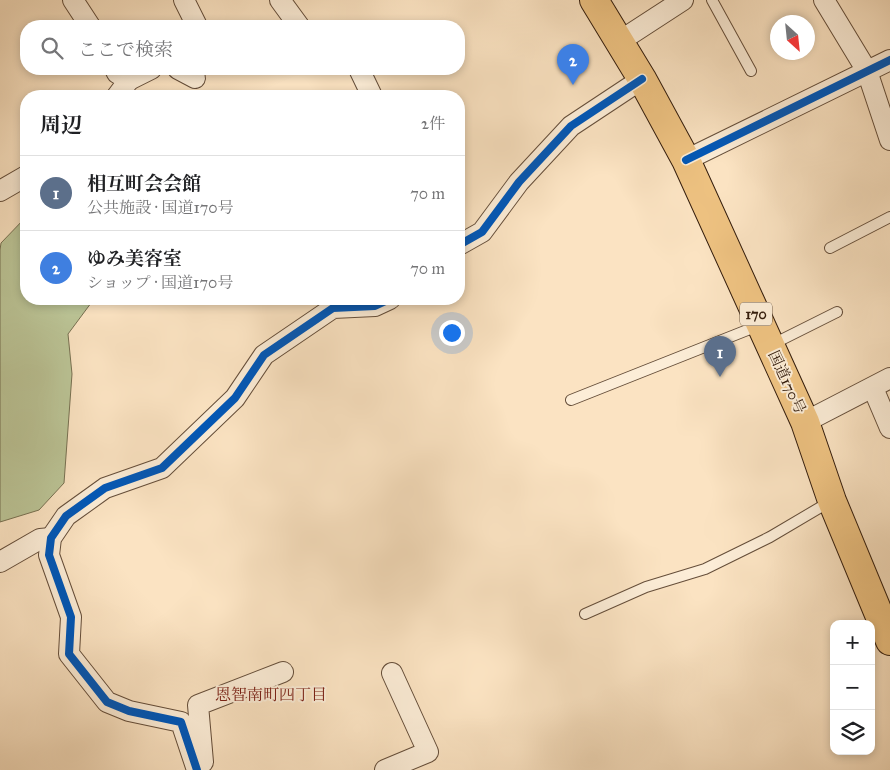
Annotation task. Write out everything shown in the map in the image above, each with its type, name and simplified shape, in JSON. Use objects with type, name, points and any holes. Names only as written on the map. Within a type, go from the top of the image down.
[{"type":"highway","name":"国道170号","points":[[594,0],[642,79],[686,160],[805,422],[832,501],[890,641]]},
{"type":"street","points":[[184,0],[194,20]]},
{"type":"street","points":[[280,0],[295,20]]},
{"type":"street","points":[[620,42],[682,0]]},
{"type":"street","points":[[824,0],[867,71],[890,140]]},
{"type":"street","points":[[76,1],[87,20]]},
{"type":"street","points":[[686,160],[890,60]]},
{"type":"street","points":[[118,90],[122,75]]},
{"type":"street","points":[[362,75],[369,90]]},
{"type":"street","points":[[465,240],[482,232],[519,182],[571,126],[642,79]]},
{"type":"street","points":[[0,191],[20,179]]},
{"type":"street","points":[[197,770],[181,722],[129,711],[107,702],[69,654],[71,617],[48,555],[51,538],[66,516],[105,488],[162,468],[235,398],[264,355],[333,308],[377,305]]},
{"type":"street","points":[[805,422],[882,383],[890,428]]},
{"type":"street","points":[[0,562],[40,539],[51,538]]},
{"type":"street","points":[[204,770],[198,705],[283,672]]},
{"type":"street","points":[[385,770],[428,752],[392,674]]},
{"type":"lane","points":[[712,0],[751,71]]},
{"type":"lane","points":[[830,248],[890,217]]},
{"type":"lane","points":[[570,400],[837,312]]},
{"type":"lane","points":[[585,614],[646,587],[705,568],[770,537],[832,501]]},
{"type":"green space","points":[[20,223],[20,305],[90,305],[68,334],[72,374],[64,483],[39,510],[0,522],[0,250],[1,243]]},
{"type":"cycle path","points":[[686,160],[890,60]]},
{"type":"cycle path","points":[[465,242],[482,232],[519,182],[571,126],[642,79]]},
{"type":"cycle path","points":[[197,770],[181,722],[129,711],[107,702],[69,654],[71,617],[49,555],[51,538],[66,516],[105,488],[162,468],[235,398],[264,355],[333,308],[377,305]]},
{"type":"place","name":"ゆみ美容室","points":[[573,85]]},
{"type":"place","name":"相互町会会館","points":[[720,377]]},
{"type":"district","name":"恩智南町四丁目","points":[[271,694]]}]
